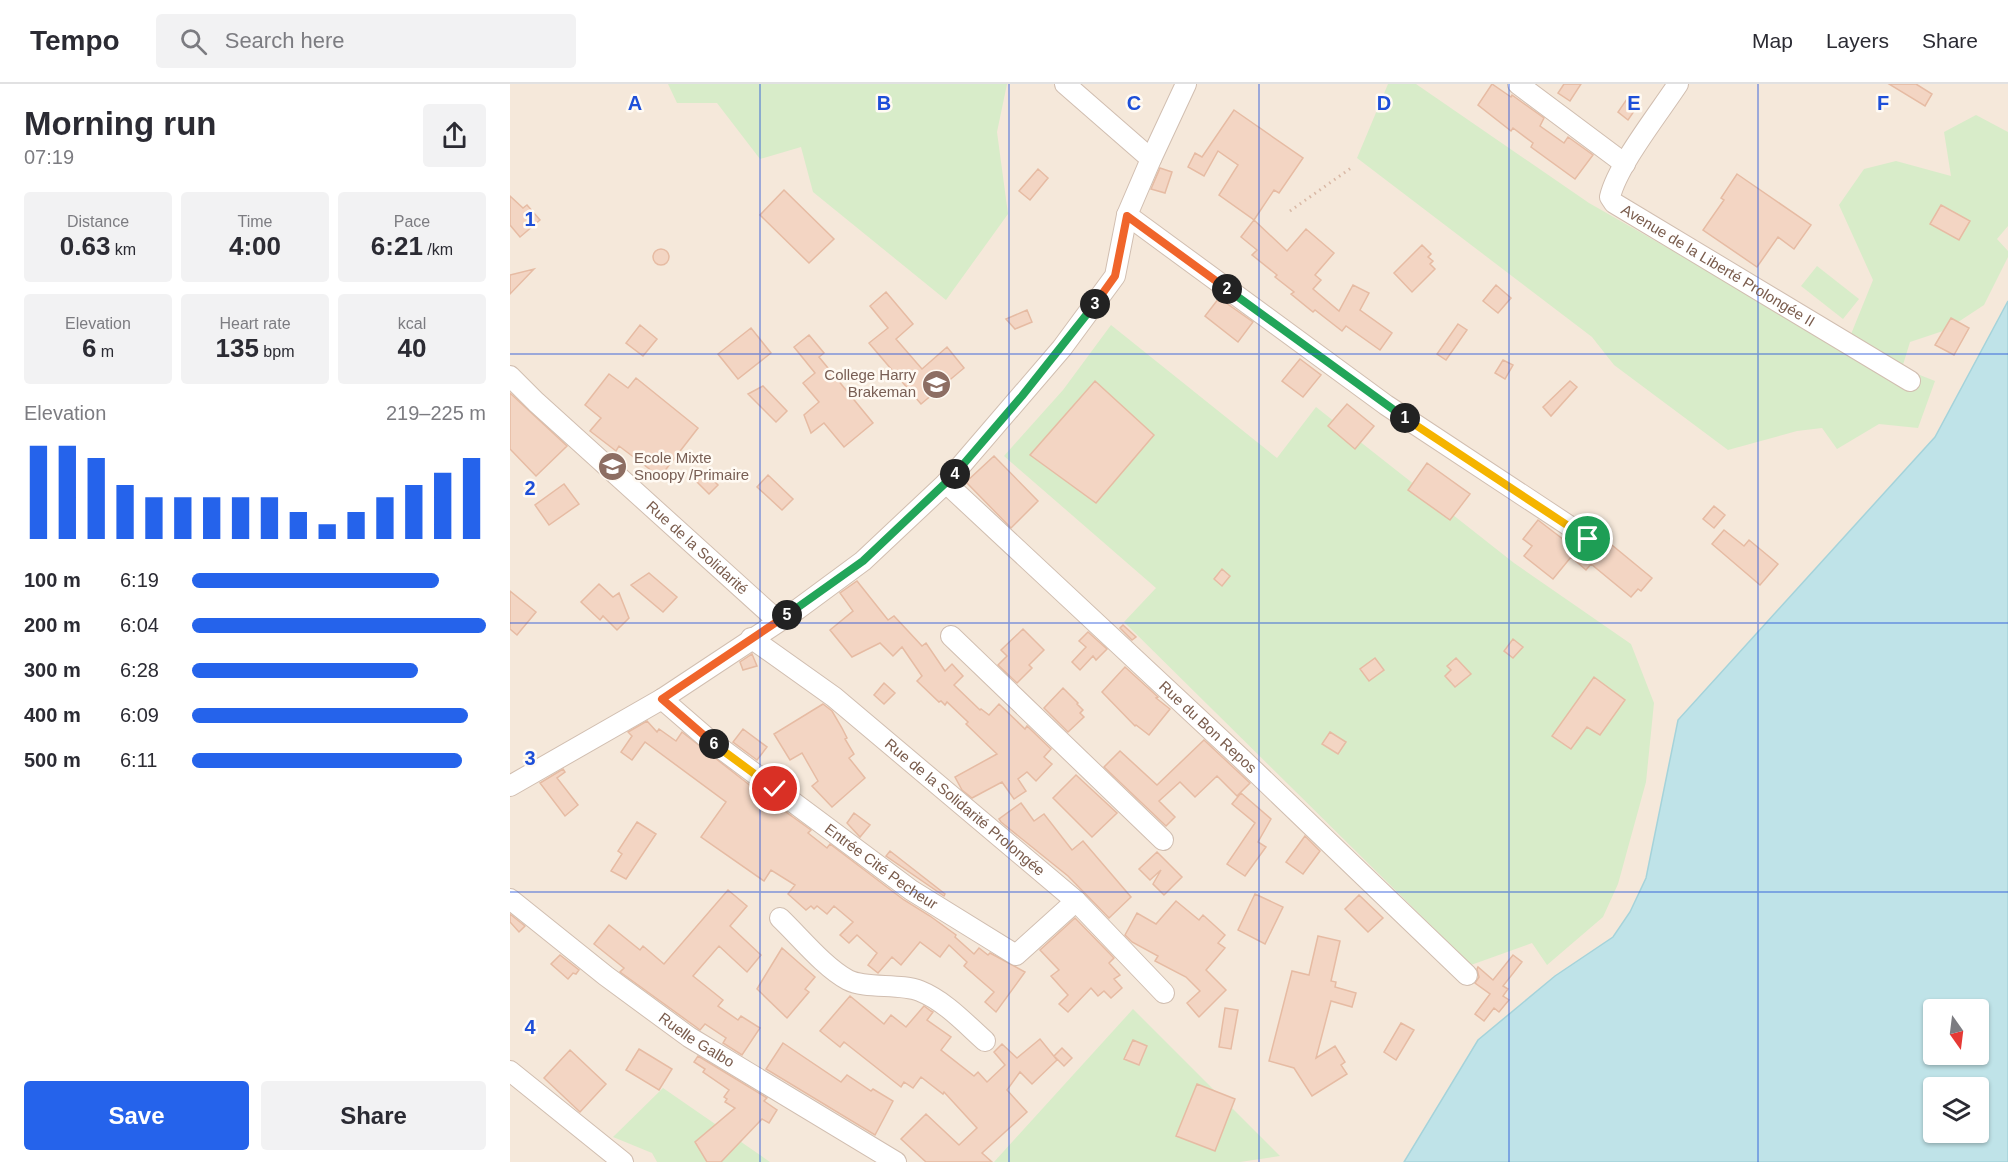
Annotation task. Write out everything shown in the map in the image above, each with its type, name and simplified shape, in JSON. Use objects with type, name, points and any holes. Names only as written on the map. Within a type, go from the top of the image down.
[{"type":"street","points":[[1065,84],[1150,159]]},
{"type":"street","points":[[1518,84],[1625,164]]},
{"type":"street","name":"Avenue de la Liberté Prolongée II","points":[[1678,84],[1625,164],[1611,190],[1610,197],[1614,203],[1910,381]]},
{"type":"street","points":[[510,786],[662,699],[778,621],[863,561],[946,483],[1066,342],[1115,276],[1127,216],[1182,87]]},
{"type":"street","points":[[1127,216],[1386,405],[1588,539]]},
{"type":"street","name":"Rue de la Solidarité","points":[[510,376],[778,621]]},
{"type":"street","name":"Rue du Bon Repos","points":[[946,483],[1243,760],[1467,975]]},
{"type":"street","points":[[951,636],[1163,840]]},
{"type":"street","name":"Rue de la Solidarité Prolongée","points":[[751,638],[834,697],[1076,901],[1164,993]]},
{"type":"street","name":"Entrée Cité Pecheur","points":[[662,699],[706,738],[911,890],[1016,955],[1076,901]]},
{"type":"street","name":"Ruelle Galbo","points":[[510,899],[606,976],[688,1037],[896,1162]]},
{"type":"street","points":[[780,918],[847,980],[858,984],[920,991],[946,1007],[985,1041]]},
{"type":"street","points":[[510,1071],[622,1162]]},
{"type":"path","points":[[1290,211],[1351,168]]},
{"type":"shaded area","points":[[510,84],[2008,84],[2008,301],[1935,437],[1678,720],[1646,879],[1630,912],[1613,937],[1555,976],[1478,1040],[1404,1162],[510,1162]]},
{"type":"green space","points":[[668,84],[1007,84],[997,132],[1008,214],[946,300],[813,192],[801,147],[760,159],[717,103],[677,103]]},
{"type":"green space","points":[[1388,84],[1416,84],[1589,203],[1845,349],[1873,280],[1839,205],[1864,169],[1896,161],[1951,176],[1944,132],[1976,115],[2008,132],[2008,226],[1997,239],[2008,251],[2008,257],[1984,305],[1946,330],[1910,342],[1902,368],[1935,381],[1918,428],[1879,424],[1837,449],[1822,428],[1797,431],[1728,450],[1614,365],[1592,337],[1357,158]]},
{"type":"green space","points":[[1817,266],[1859,299],[1843,319],[1801,286]]},
{"type":"green space","points":[[1111,325],[1277,458],[1316,407],[1514,563],[1631,644],[1654,703],[1646,782],[1618,884],[1603,917],[1547,965],[1532,943],[1471,965],[1124,622],[1156,588],[1004,456],[1063,390]]},
{"type":"green space","points":[[1133,1009],[1280,1156],[1240,1162],[994,1162]]},
{"type":"green space","points":[[663,1088],[770,1162],[657,1162],[652,1153],[613,1137]]},
{"type":"water","points":[[2008,301],[2008,1162],[1404,1162],[1478,1040],[1555,976],[1613,937],[1630,912],[1646,878],[1678,720],[1935,437]]},
{"type":"building","points":[[1492,84],[1544,118],[1540,126],[1564,143],[1568,137],[1593,155],[1575,179],[1531,147],[1533,143],[1513,128],[1511,131],[1478,105]]},
{"type":"building","points":[[1564,84],[1581,84],[1570,101],[1558,93]]},
{"type":"building","points":[[1889,84],[1916,84],[1932,94],[1925,106]]},
{"type":"building","points":[[1627,99],[1637,107],[1628,120],[1618,112]]},
{"type":"building","points":[[1234,110],[1303,158],[1279,193],[1274,190],[1254,220],[1219,195],[1238,165],[1218,151],[1204,176],[1188,167],[1195,153],[1202,157]]},
{"type":"building","points":[[1160,168],[1172,172],[1165,193],[1151,189]]},
{"type":"building","points":[[1038,169],[1048,178],[1030,200],[1019,191]]},
{"type":"building","points":[[1737,174],[1811,225],[1794,249],[1778,237],[1757,267],[1703,230],[1724,200],[1721,198]]},
{"type":"building","points":[[784,190],[834,239],[809,263],[760,215]]},
{"type":"building","points":[[510,196],[523,208],[527,205],[540,220],[520,237],[510,225]]},
{"type":"building","points":[[1941,205],[1970,221],[1959,240],[1930,224]]},
{"type":"building","points":[[1254,220],[1287,251],[1306,229],[1334,253],[1315,275],[1321,280],[1313,289],[1339,311],[1353,285],[1369,293],[1360,310],[1392,333],[1380,350],[1346,326],[1342,331],[1315,310],[1313,312],[1291,294],[1294,292],[1275,277],[1277,275],[1252,255],[1257,250],[1241,237]]},
{"type":"building","points":[[1422,245],[1431,254],[1428,257],[1433,261],[1430,264],[1435,269],[1412,292],[1394,273]]},
{"type":"building","points":[[661,249],[667,251],[669,257],[667,263],[661,265],[655,263],[653,257],[655,251]]},
{"type":"building","points":[[534,269],[510,294],[510,275]]},
{"type":"building","points":[[1496,285],[1511,298],[1498,313],[1483,301]]},
{"type":"building","points":[[886,292],[913,324],[896,339],[922,369],[947,347],[964,368],[921,404],[869,343],[888,328],[870,306]]},
{"type":"building","points":[[1219,298],[1253,322],[1238,342],[1205,316]]},
{"type":"building","points":[[1027,310],[1032,322],[1015,329],[1006,319]]},
{"type":"building","points":[[1951,318],[1969,328],[1954,355],[1935,345]]},
{"type":"building","points":[[1458,324],[1467,330],[1446,360],[1437,354]]},
{"type":"building","points":[[640,325],[657,339],[643,356],[626,343]]},
{"type":"building","points":[[751,328],[771,353],[738,379],[718,354]]},
{"type":"building","points":[[809,335],[824,353],[819,357],[873,423],[844,447],[824,423],[811,433],[804,415],[819,402],[803,383],[815,373],[794,347]]},
{"type":"building","points":[[1300,359],[1321,375],[1303,397],[1282,381]]},
{"type":"building","points":[[1503,360],[1513,365],[1505,379],[1495,373]]},
{"type":"building","points":[[609,374],[628,388],[636,378],[698,428],[660,477],[619,446],[616,451],[590,431],[601,418],[585,405]]},
{"type":"building","points":[[1095,381],[1154,435],[1096,503],[1030,455]]},
{"type":"building","points":[[1570,381],[1577,387],[1551,416],[1543,407]]},
{"type":"building","points":[[763,386],[787,411],[776,422],[748,394]]},
{"type":"building","points":[[510,393],[567,446],[536,476],[510,449]]},
{"type":"building","points":[[1347,404],[1374,426],[1355,449],[1328,426]]},
{"type":"building","points":[[994,456],[1038,501],[1011,528],[966,482]]},
{"type":"building","points":[[1427,463],[1470,494],[1450,520],[1408,490]]},
{"type":"building","points":[[703,470],[718,485],[709,494],[694,479]]},
{"type":"building","points":[[768,475],[793,499],[782,510],[757,487]]},
{"type":"building","points":[[564,484],[579,504],[549,525],[535,505]]},
{"type":"building","points":[[1714,506],[1725,515],[1714,528],[1703,519]]},
{"type":"building","points":[[1538,520],[1568,543],[1570,541],[1593,557],[1607,541],[1652,578],[1641,591],[1638,589],[1631,597],[1591,564],[1586,570],[1571,557],[1553,579],[1524,556],[1532,546],[1523,539]]},
{"type":"building","points":[[1724,530],[1744,546],[1749,540],[1778,564],[1760,585],[1712,544]]},
{"type":"building","points":[[1222,569],[1230,576],[1222,586],[1214,579]]},
{"type":"building","points":[[649,573],[677,597],[663,612],[631,585]]},
{"type":"building","points":[[857,581],[888,620],[894,616],[922,646],[926,643],[945,671],[952,664],[963,676],[954,685],[980,710],[989,715],[999,704],[1025,729],[1027,726],[1051,749],[1044,757],[1052,764],[1036,781],[1027,772],[1018,779],[1026,791],[1014,799],[1002,782],[972,798],[962,790],[955,777],[997,754],[947,702],[945,705],[939,702],[917,681],[922,676],[902,647],[893,656],[880,643],[852,657],[830,630],[853,611],[840,593]]},
{"type":"building","points":[[599,584],[613,597],[619,593],[629,618],[617,630],[603,616],[600,620],[581,602]]},
{"type":"building","points":[[510,591],[536,612],[517,635],[510,629]]},
{"type":"building","points":[[1123,625],[1136,637],[1132,640],[1120,628]]},
{"type":"building","points":[[1023,629],[1044,650],[1029,665],[1032,668],[1017,683],[998,665],[1007,656],[1001,650]]},
{"type":"building","points":[[1088,632],[1107,649],[1096,660],[1093,656],[1080,670],[1072,662],[1086,647],[1079,641]]},
{"type":"building","points":[[1513,639],[1523,647],[1513,658],[1504,651]]},
{"type":"building","points":[[752,654],[757,666],[743,670],[740,662]]},
{"type":"building","points":[[1375,658],[1384,670],[1369,681],[1360,669]]},
{"type":"building","points":[[1456,658],[1471,674],[1455,687],[1445,676],[1451,670],[1447,666]]},
{"type":"building","points":[[1125,667],[1170,709],[1149,735],[1135,726],[1102,692]]},
{"type":"building","points":[[1594,677],[1625,700],[1600,735],[1587,727],[1571,749],[1552,736]]},
{"type":"building","points":[[884,683],[895,693],[884,704],[874,695]]},
{"type":"building","points":[[1063,688],[1078,703],[1083,710],[1080,713],[1084,717],[1068,732],[1044,708]]},
{"type":"building","points":[[823,704],[832,711],[842,728],[847,738],[845,739],[854,754],[849,758],[865,778],[832,807],[812,786],[818,781],[802,753],[790,760],[774,734]]},
{"type":"building","points":[[647,721],[657,732],[659,729],[676,741],[682,732],[811,830],[808,833],[827,848],[830,844],[904,900],[930,916],[956,935],[955,937],[974,954],[979,948],[988,955],[990,953],[1025,972],[996,1012],[985,1002],[994,992],[964,966],[967,962],[949,945],[940,957],[920,942],[901,965],[892,957],[878,973],[868,965],[877,953],[857,935],[849,943],[840,935],[853,922],[834,906],[827,914],[817,906],[814,909],[811,906],[806,910],[788,894],[795,885],[771,870],[764,881],[701,837],[726,802],[645,742],[632,760],[621,752],[632,736],[628,732]]},
{"type":"building","points":[[743,729],[767,747],[757,760],[733,742]]},
{"type":"building","points":[[1330,732],[1346,742],[1338,754],[1322,744]]},
{"type":"building","points":[[1204,740],[1250,783],[1237,796],[1217,776],[1195,797],[1180,782],[1159,801],[1175,817],[1166,826],[1104,767],[1120,751],[1157,785]]},
{"type":"building","points":[[563,769],[565,772],[557,778],[578,805],[565,816],[540,783]]},
{"type":"building","points":[[1076,775],[1117,813],[1092,837],[1053,798]]},
{"type":"building","points":[[1241,793],[1271,819],[1258,842],[1266,847],[1245,876],[1227,864],[1255,823],[1232,804]]},
{"type":"building","points":[[1021,803],[1034,821],[1044,814],[1072,850],[1083,841],[1131,897],[1109,918],[1068,876],[1001,822],[999,819]]},
{"type":"building","points":[[854,813],[870,825],[860,837],[847,823]]},
{"type":"building","points":[[637,822],[656,834],[626,879],[611,871],[622,854],[618,851]]},
{"type":"building","points":[[1305,836],[1320,851],[1303,874],[1286,862]]},
{"type":"building","points":[[890,851],[945,894],[944,896],[886,856]]},
{"type":"building","points":[[1157,852],[1182,877],[1164,895],[1153,884],[1161,870],[1150,880],[1139,869]]},
{"type":"building","points":[[728,890],[747,906],[730,926],[761,955],[747,972],[719,946],[693,976],[723,1000],[718,1006],[738,1020],[741,1016],[760,1028],[742,1055],[723,1043],[726,1038],[705,1024],[700,1030],[620,972],[624,968],[594,944],[609,925],[640,950],[643,946],[664,964]]},
{"type":"building","points":[[1255,894],[1283,907],[1265,944],[1238,930]]},
{"type":"building","points":[[1359,895],[1383,918],[1368,932],[1345,909]]},
{"type":"building","points":[[1176,901],[1199,920],[1203,915],[1225,935],[1218,943],[1225,948],[1206,970],[1226,990],[1199,1017],[1187,1003],[1200,991],[1186,977],[1155,961],[1158,956],[1132,942],[1125,935],[1137,913],[1156,924]]},
{"type":"building","points":[[510,914],[525,926],[519,932],[510,922]]},
{"type":"building","points":[[1075,918],[1114,958],[1109,963],[1120,975],[1114,979],[1122,988],[1111,998],[1104,991],[1098,996],[1091,988],[1068,1012],[1059,1004],[1068,995],[1051,976],[1059,970],[1040,950]]},
{"type":"building","points":[[1318,936],[1340,941],[1331,981],[1336,982],[1335,987],[1356,993],[1352,1007],[1331,1001],[1316,1058],[1335,1046],[1345,1062],[1341,1065],[1347,1074],[1312,1096],[1294,1068],[1269,1061],[1292,971],[1309,975]]},
{"type":"building","points":[[782,948],[815,977],[805,989],[809,992],[787,1018],[757,989]]},
{"type":"building","points":[[560,955],[579,970],[568,979],[551,964]]},
{"type":"building","points":[[1513,955],[1522,962],[1503,986],[1508,989],[1503,996],[1509,1000],[1499,1012],[1494,1008],[1484,1021],[1475,1014],[1490,994],[1475,983],[1479,977],[1477,969],[1478,967],[1493,980]]},
{"type":"building","points":[[850,996],[884,1024],[891,1015],[906,1027],[924,1006],[933,1012],[927,1020],[951,1037],[941,1050],[974,1076],[978,1072],[987,1082],[1005,1065],[994,1052],[1002,1044],[1017,1058],[1040,1039],[1057,1060],[1032,1084],[1020,1072],[1007,1090],[1027,1112],[982,1153],[992,1162],[926,1162],[901,1139],[926,1114],[959,1145],[977,1128],[944,1092],[943,1094],[921,1077],[913,1088],[904,1082],[901,1087],[844,1042],[840,1047],[820,1031]]},
{"type":"building","points":[[1225,1008],[1238,1010],[1231,1049],[1219,1047]]},
{"type":"building","points":[[1401,1023],[1414,1030],[1396,1060],[1384,1052]]},
{"type":"building","points":[[1133,1040],[1147,1046],[1139,1065],[1124,1059]]},
{"type":"building","points":[[783,1043],[841,1082],[847,1075],[871,1091],[873,1089],[893,1101],[875,1135],[766,1069]]},
{"type":"building","points":[[1062,1048],[1072,1058],[1064,1066],[1054,1056]]},
{"type":"building","points":[[639,1049],[672,1069],[659,1090],[626,1070]]},
{"type":"building","points":[[570,1050],[606,1084],[580,1112],[544,1078]]},
{"type":"building","points":[[698,1056],[767,1098],[764,1101],[777,1110],[769,1123],[762,1119],[721,1162],[707,1162],[695,1142],[735,1108],[725,1102],[727,1099],[724,1097],[729,1090],[703,1072],[705,1069],[694,1062]]},
{"type":"building","points":[[1197,1084],[1235,1099],[1215,1151],[1176,1136]]},
{"type":"place","name":"College Harry Brakeman","points":[[937,384]]},
{"type":"place","name":"Ecole Mixte Snoopy /Primaire","points":[[613,467]]},
{"type":"route","points":[[775,789],[706,738],[662,699],[798,609],[863,561],[946,483],[1062,348],[1115,276],[1127,216],[1386,405],[1588,539]]}]
